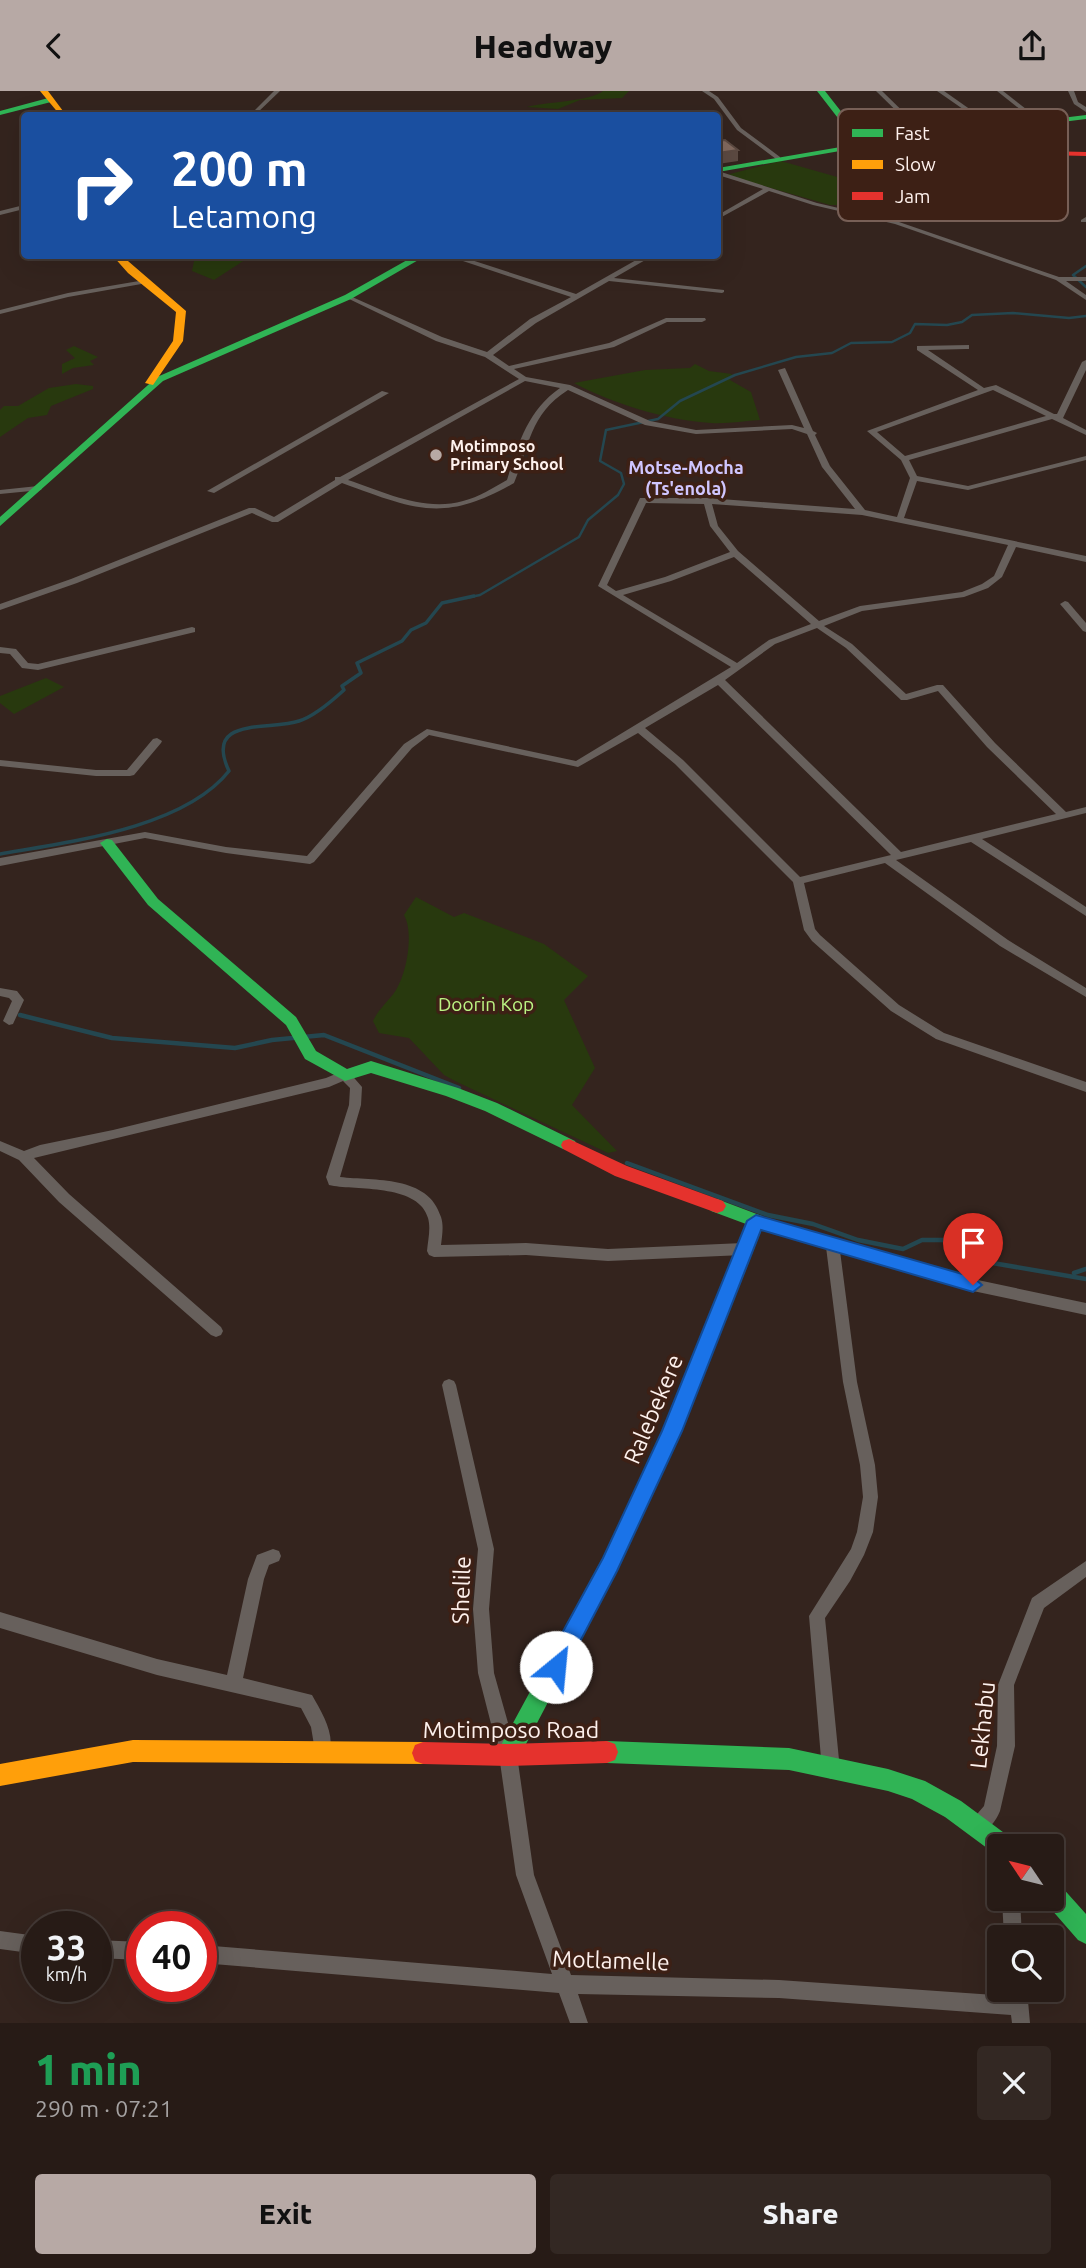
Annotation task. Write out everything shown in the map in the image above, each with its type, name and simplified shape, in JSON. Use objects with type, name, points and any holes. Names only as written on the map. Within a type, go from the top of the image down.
[{"type":"street","points":[[255,112],[277,91]]},
{"type":"street","points":[[705,91],[713,93],[739,129],[778,158]]},
{"type":"street","points":[[821,91],[841,109]]},
{"type":"street","points":[[879,91],[897,109]]},
{"type":"street","points":[[940,91],[966,109]]},
{"type":"street","points":[[1000,91],[1023,109]]},
{"type":"street","points":[[1071,91],[1086,110]]},
{"type":"street","points":[[0,113],[48,95],[61,112]]},
{"type":"street","points":[[1076,100],[1086,98]]},
{"type":"street","points":[[1068,119],[1086,117]]},
{"type":"street","points":[[721,171],[778,158],[838,149]]},
{"type":"street","points":[[1068,154],[1086,154]]},
{"type":"street","points":[[721,173],[767,190],[838,208]]},
{"type":"street","points":[[721,216],[767,190]]},
{"type":"street","points":[[0,213],[21,208]]},
{"type":"street","points":[[889,221],[1058,279],[1086,298]]},
{"type":"street","points":[[0,523],[146,389],[173,349],[181,311],[174,300],[123,267],[118,259]]},
{"type":"street","points":[[146,389],[190,365],[348,297],[416,259]]},
{"type":"street","points":[[460,259],[578,297]]},
{"type":"street","points":[[488,355],[533,321],[645,259]]},
{"type":"street","points":[[1058,279],[1086,279]]},
{"type":"street","points":[[611,280],[722,291]]},
{"type":"street","points":[[0,311],[68,295],[145,282]]},
{"type":"street","points":[[348,297],[439,339],[488,355],[524,379],[567,387],[627,415],[681,430],[752,432],[793,427],[813,433]]},
{"type":"street","points":[[508,369],[611,345],[666,320],[702,320]]},
{"type":"street","points":[[966,347],[920,348],[982,390]]},
{"type":"street","points":[[173,349],[185,355],[190,365]]},
{"type":"street","points":[[904,459],[1057,417],[1086,362]]},
{"type":"street","points":[[782,370],[831,476],[862,513]]},
{"type":"street","points":[[0,607],[74,581],[252,510],[275,520],[338,479],[524,379]]},
{"type":"street","points":[[338,479],[426,508],[442,509],[485,498],[511,481],[520,445],[535,413],[567,387]]},
{"type":"street","points":[[900,519],[914,478],[904,459],[871,431],[993,387],[1086,433]]},
{"type":"street","points":[[211,491],[385,393]]},
{"type":"street","points":[[914,478],[968,488],[1086,458]]},
{"type":"street","points":[[0,492],[38,488]]},
{"type":"street","points":[[738,667],[602,586],[643,501],[707,501],[862,513],[1086,559]]},
{"type":"street","points":[[707,501],[714,526],[735,553],[819,626],[849,646],[904,698],[940,687],[991,745],[1063,815]]},
{"type":"street","points":[[0,862],[145,835],[226,850],[310,860],[408,746],[427,732],[578,764],[719,680],[772,642],[860,609],[964,594],[998,577],[1012,545]]},
{"type":"street","points":[[615,594],[668,579],[735,553]]},
{"type":"street","points":[[1065,604],[1086,629]]},
{"type":"street","points":[[0,650],[13,651],[25,666],[38,667],[192,630]]},
{"type":"street","points":[[719,680],[893,857],[1004,943],[1086,993]]},
{"type":"street","points":[[637,727],[679,762],[799,881],[810,930],[816,938],[895,1008],[940,1036],[1086,1087]]},
{"type":"street","points":[[0,763],[96,773],[130,773],[157,741]]},
{"type":"street","points":[[799,881],[1086,811]]},
{"type":"street","points":[[973,838],[1086,912]]},
{"type":"street","points":[[107,842],[153,902],[291,1021],[312,1055],[345,1075],[356,1087],[355,1105],[334,1181],[400,1188],[423,1197],[435,1217],[434,1251],[526,1249],[608,1255],[743,1249]]},
{"type":"street","points":[[0,992],[13,994],[18,1000],[9,1021]]},
{"type":"street","points":[[24,1156],[40,1150],[158,1126],[224,1106],[329,1082],[371,1067],[491,1107],[621,1171],[756,1221],[833,1246],[973,1285],[1086,1310]]},
{"type":"street","points":[[0,1146],[24,1156],[64,1198],[216,1331]]},
{"type":"street","name":"Ralebekere","points":[[508,1755],[616,1552],[672,1431],[756,1221]]},
{"type":"street","points":[[831,1770],[817,1616],[847,1572],[865,1533],[870,1499],[868,1454],[853,1402],[833,1246]]},
{"type":"street","name":"Shelile","points":[[449,1385],[486,1549],[481,1609],[486,1673],[508,1755]]},
{"type":"street","points":[[233,1684],[256,1579],[263,1560],[273,1556]]},
{"type":"street","name":"Lekhabu","points":[[978,1826],[990,1811],[998,1789],[1006,1745],[1006,1685],[1038,1603],[1086,1568]]},
{"type":"street","points":[[0,1620],[158,1667],[306,1701],[319,1725],[322,1751]]},
{"type":"street","name":"Motimposo Road","points":[[0,1775],[133,1751],[508,1755],[629,1751],[789,1759],[888,1780],[917,1789],[988,1834]]},
{"type":"street","points":[[508,1755],[525,1875],[579,2023]]},
{"type":"street","points":[[1064,1907],[1086,1932]]},
{"type":"street","points":[[0,1940],[21,1943]]},
{"type":"street","name":"Motlamelle","points":[[217,1955],[564,1984],[779,1989],[1019,2006]]},
{"type":"green space","points":[[603,91],[629,91],[622,98],[580,100],[558,109],[527,107],[589,97]]},
{"type":"green space","points":[[781,161],[838,177],[838,205],[830,205],[726,175]]},
{"type":"green space","points":[[246,259],[214,280],[192,271],[194,261]]},
{"type":"green space","points":[[74,346],[98,357],[90,361],[94,365],[73,368],[62,374],[62,364],[75,358],[66,350]]},
{"type":"green space","points":[[695,364],[709,371],[732,374],[730,380],[751,392],[760,420],[717,423],[658,415],[606,398],[574,383],[645,370],[690,368]]},
{"type":"green space","points":[[76,384],[93,386],[93,389],[51,406],[47,415],[28,418],[0,437],[0,410],[4,406],[18,406],[49,388]]},
{"type":"green space","points":[[46,678],[64,687],[14,714],[0,703],[0,696]]},
{"type":"green space","name":"Doorin Kop","points":[[416,897],[454,917],[464,913],[544,944],[588,976],[564,1000],[595,1068],[572,1105],[617,1151],[608,1153],[455,1081],[444,1075],[409,1038],[379,1033],[373,1021],[400,982],[409,942],[404,915]]},
{"type":"building","points":[[725,140],[738,150],[721,153],[721,141]]},
{"type":"waterway","points":[[1086,266],[1073,275],[1086,287]]},
{"type":"waterway","points":[[466,598],[480,595],[579,537],[588,520],[618,495],[624,484],[621,473],[600,461],[606,430],[658,419],[680,401],[735,375],[796,357],[832,353],[851,343],[892,342],[910,333],[915,324],[947,325],[962,322],[972,315],[1013,313],[1069,318],[1086,316]]},
{"type":"waterway","points":[[0,854],[124,829],[184,806],[209,790],[229,771],[223,753],[225,741],[232,734],[243,729],[286,724],[311,716],[344,690],[342,686],[361,673],[357,663],[402,641],[411,630],[426,623],[442,603],[474,596]]},
{"type":"waterway","points":[[20,1015],[112,1038],[235,1048],[272,1040],[324,1035],[459,1088]]},
{"type":"waterway","points":[[627,1163],[768,1215],[813,1224],[858,1240],[903,1249],[922,1240],[943,1240],[981,1261],[1086,1279]]},
{"type":"waterway","points":[[1074,1273],[1086,1269]]},
{"type":"traffic: fast","points":[[821,91],[838,113]]},
{"type":"traffic: fast","points":[[0,113],[52,99]]},
{"type":"traffic: fast","points":[[1068,119],[1086,117]]},
{"type":"traffic: fast","points":[[721,169],[838,149]]},
{"type":"traffic: fast","points":[[0,523],[160,379],[348,297],[416,259]]},
{"type":"traffic: fast","points":[[107,843],[153,902],[291,1021],[307,1051],[316,1059],[345,1075],[371,1067],[452,1092],[491,1107],[569,1145]]},
{"type":"traffic: fast","points":[[508,1755],[610,1564],[672,1431],[756,1221],[717,1206]]},
{"type":"traffic: fast","points":[[607,1752],[789,1759],[888,1780],[917,1789],[953,1809],[987,1834]]},
{"type":"traffic: fast","points":[[1064,1907],[1086,1932]]},
{"type":"traffic: slow","points":[[44,91],[61,112]]},
{"type":"traffic: slow","points":[[120,259],[181,311],[178,341],[150,383]]},
{"type":"traffic: slow","points":[[0,1775],[133,1751],[423,1753]]},
{"type":"traffic: jam","points":[[1068,154],[1086,154]]},
{"type":"traffic: jam","points":[[569,1145],[621,1171],[717,1206]]},
{"type":"traffic: jam","points":[[423,1753],[508,1755],[607,1752]]},
{"type":"place","name":"Motimposo Primary School","points":[[436,455]]},
{"type":"district","name":"Motse-Mocha (Ts'enola)","points":[[686,478]]},
{"type":"route","points":[[556,1667],[610,1565],[672,1431],[756,1221],[833,1246],[973,1285]]}]
